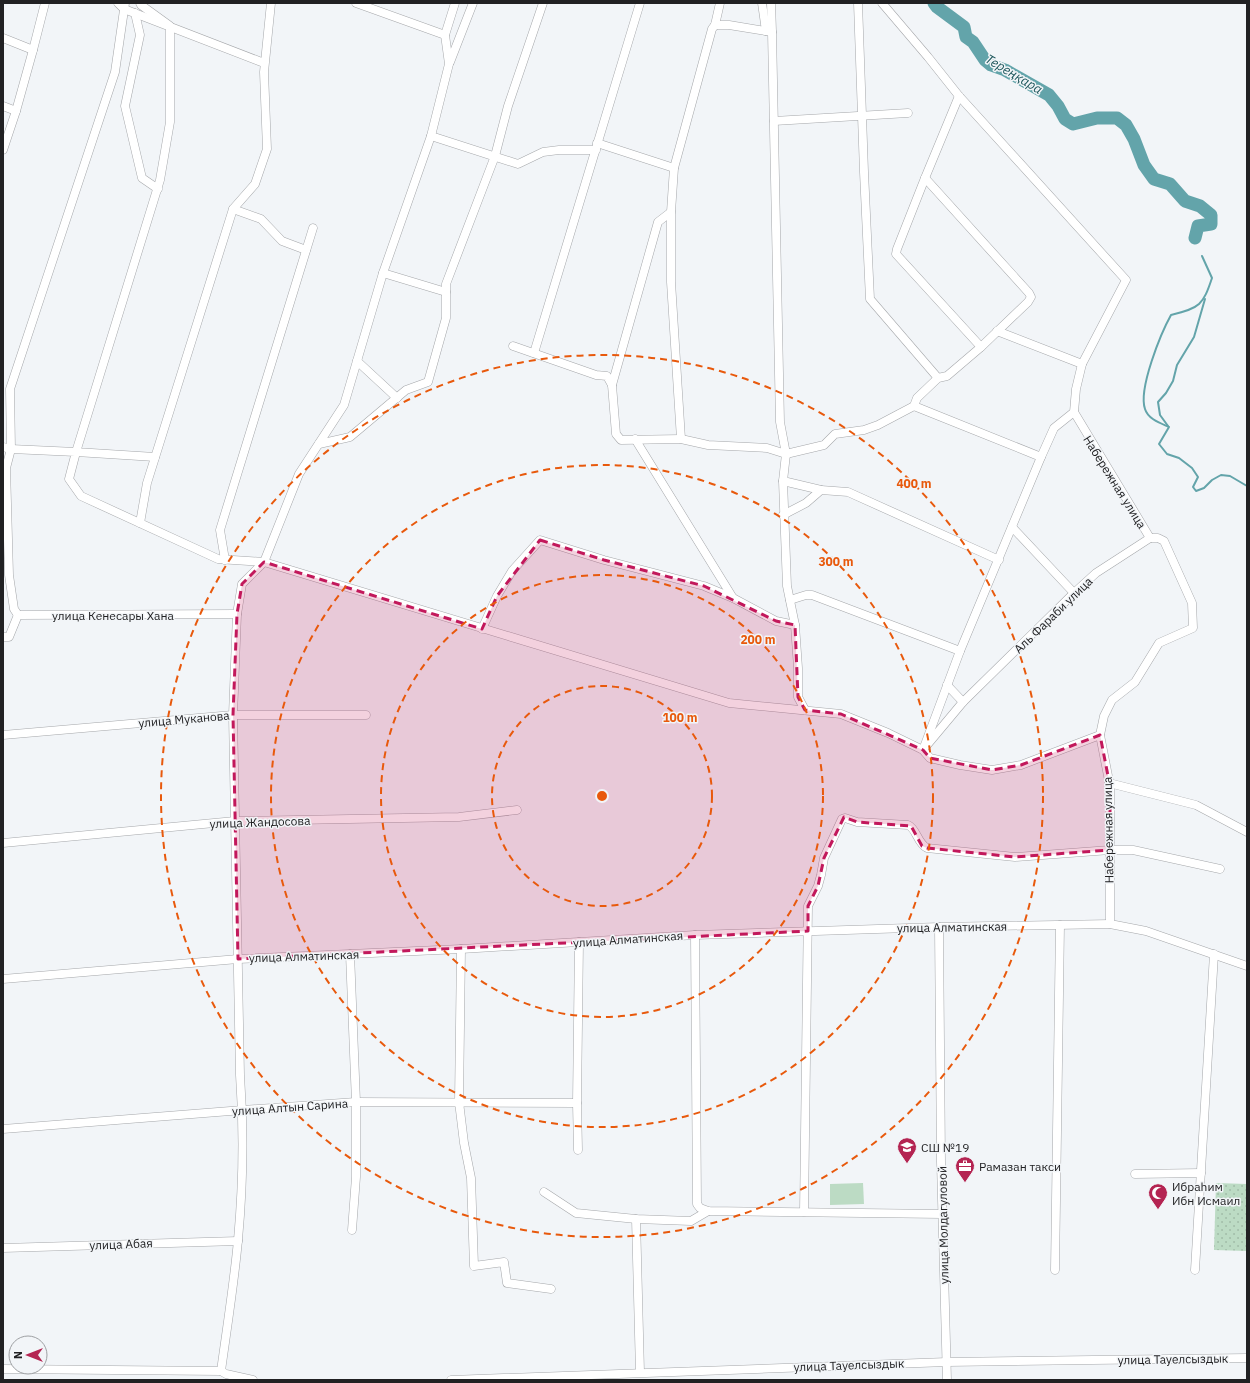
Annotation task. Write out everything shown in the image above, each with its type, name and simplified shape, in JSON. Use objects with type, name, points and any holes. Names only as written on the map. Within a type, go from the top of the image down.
[{"type":"street","points":[[3,150],[16,111],[45,3]]},
{"type":"street","points":[[140,3],[170,26]]},
{"type":"street","points":[[140,523],[155,458],[234,210],[255,184],[267,149],[264,63],[271,3]]},
{"type":"street","points":[[356,3],[445,35]]},
{"type":"street","points":[[449,64],[445,35],[455,3]]},
{"type":"street","points":[[221,1371],[238,1241],[242,1182],[243,1110],[240,1075],[232,715],[237,614],[242,584],[264,562],[299,474],[344,405],[383,273],[430,136],[449,64],[473,3]]},
{"type":"street","points":[[319,444],[350,437],[406,390],[428,382],[446,318],[446,284],[495,156],[508,106],[543,3]]},
{"type":"street","points":[[534,353],[640,3]]},
{"type":"street","points":[[681,439],[671,282],[671,212],[674,168],[720,3]]},
{"type":"street","points":[[762,3],[769,31]]},
{"type":"street","points":[[770,3],[769,31],[774,121],[780,422],[786,454],[783,481],[783,515],[787,586],[795,625],[798,668],[798,697],[805,710]]},
{"type":"street","points":[[858,3],[870,299],[938,378]]},
{"type":"street","points":[[882,3],[959,96],[1126,280],[1082,364],[1076,389],[1074,412],[1054,428],[1041,457],[960,651],[923,750]]},
{"type":"street","points":[[3,637],[9,637],[18,615],[14,609],[6,574],[6,468],[10,389],[116,72],[123,5],[135,13],[264,63]]},
{"type":"street","points":[[135,13],[140,35],[125,106],[142,178],[158,189]]},
{"type":"street","points":[[715,25],[729,25],[769,31]]},
{"type":"street","points":[[170,26],[170,122],[160,180],[69,479],[81,496],[218,559],[264,562],[728,704],[840,714],[888,733],[923,750],[930,758],[992,770],[1021,765],[1100,735]]},
{"type":"street","points":[[3,38],[33,50]]},
{"type":"street","points":[[959,96],[925,178],[896,254],[981,347]]},
{"type":"street","points":[[3,106],[16,111]]},
{"type":"street","points":[[774,121],[908,113]]},
{"type":"street","points":[[430,136],[518,164],[543,152],[597,146],[674,168]]},
{"type":"street","points":[[671,212],[658,222],[612,385],[616,434],[621,440],[681,439],[708,445],[766,448],[786,454],[806,448],[824,445],[835,434],[864,430],[878,426],[914,406],[917,398],[938,378],[946,376],[981,347],[1028,302],[1031,297],[925,178]]},
{"type":"street","points":[[234,210],[261,219],[282,241],[306,250]]},
{"type":"street","points":[[225,560],[220,530],[313,228]]},
{"type":"street","points":[[383,273],[446,292]]},
{"type":"street","points":[[997,331],[1082,364]]},
{"type":"street","points":[[513,346],[596,375],[607,376],[612,385]]},
{"type":"street","points":[[357,361],[397,398]]},
{"type":"street","points":[[914,406],[1041,457]]},
{"type":"street","name":"Набережная улица","points":[[1074,412],[1150,538],[1158,538],[1164,541],[1192,602],[1193,628],[1159,643],[1136,682],[1112,700],[1104,716],[1100,735],[1109,783],[1110,924]]},
{"type":"street","points":[[635,439],[733,598]]},
{"type":"street","points":[[7,448],[155,458]]},
{"type":"street","points":[[783,481],[820,490],[848,492],[999,560]]},
{"type":"street","points":[[783,515],[806,503],[820,490]]},
{"type":"street","points":[[1012,527],[1074,593]]},
{"type":"street","name":"Аль Фараби улица","points":[[923,750],[963,702],[1074,593],[1096,573],[1150,538]]},
{"type":"street","points":[[482,629],[500,590],[512,571],[540,540],[604,560],[704,586],[733,598],[776,621],[795,625]]},
{"type":"street","points":[[790,600],[806,595],[812,595],[960,651]]},
{"type":"street","name":"улица Кенесары Хана","points":[[18,615],[237,614]]},
{"type":"street","points":[[947,685],[963,702]]},
{"type":"street","name":"улица Муканова","points":[[3,735],[232,715],[366,715]]},
{"type":"street","points":[[1109,783],[1196,805],[1247,832]]},
{"type":"street","name":"улица Жандосова","points":[[3,843],[235,821],[459,817],[516,810]]},
{"type":"street","points":[[804,1212],[808,906],[818,886],[824,858],[842,820],[845,818],[857,822],[908,825],[912,827],[922,846],[927,848],[1015,857],[1110,850],[1133,850],[1220,869]]},
{"type":"street","points":[[1055,1270],[1060,924]]},
{"type":"street","name":"улица Алматинская","points":[[3,979],[238,959],[461,949],[695,935],[1060,924],[1110,924],[1146,931],[1247,966]]},
{"type":"street","name":"улица Молдагуловой","points":[[938,927],[942,1214],[947,1380]]},
{"type":"street","points":[[695,935],[697,1204],[700,1208],[708,1210],[942,1214]]},
{"type":"street","points":[[578,1150],[577,1102],[579,942]]},
{"type":"street","points":[[461,949],[459,1102],[464,1143],[471,1178],[474,1266],[504,1262],[507,1283],[551,1289]]},
{"type":"street","points":[[350,954],[356,1102],[356,1177],[352,1230]]},
{"type":"street","points":[[1195,1270],[1214,954]]},
{"type":"street","name":"улица Алтын Сарина","points":[[3,1129],[356,1102],[577,1102]]},
{"type":"street","points":[[1135,1174],[1201,1173]]},
{"type":"street","points":[[544,1192],[576,1213],[636,1219],[691,1220],[708,1210]]},
{"type":"street","points":[[636,1219],[640,1372]]},
{"type":"street","name":"улица Абая","points":[[3,1248],[238,1241]]},
{"type":"street","name":"улица Тауелсыздык","points":[[451,1380],[547,1378],[640,1372],[946,1362],[1247,1358]]},
{"type":"street","points":[[3,1369],[221,1371],[226,1374],[253,1380]]},
{"type":"highlighted area","points":[[540,540],[604,560],[704,586],[776,621],[795,625],[798,697],[805,710],[841,714],[923,750],[930,758],[992,770],[1021,765],[1100,735],[1110,786],[1110,850],[1015,857],[927,848],[922,846],[911,826],[857,822],[844,817],[824,858],[818,886],[808,906],[808,931],[238,959],[233,715],[237,614],[242,584],[264,562],[482,629],[497,596]]},
{"type":"green space","points":[[863,1183],[864,1204],[830,1205],[830,1184]]},
{"type":"green space","points":[[1216,1183],[1247,1184],[1247,1251],[1214,1250]]},
{"type":"waterway","name":"Тереңқара","points":[[934,3],[937,7],[964,27],[966,37],[973,42],[985,60],[991,65],[1005,70],[1049,95],[1058,106],[1065,119],[1073,124],[1097,118],[1117,118],[1126,125],[1134,139],[1144,165],[1154,179],[1170,184],[1185,201],[1200,206],[1211,215],[1211,224],[1198,226],[1195,238]]},
{"type":"waterway","name":"Тереңқара","points":[[1202,256],[1212,278],[1209,287],[1203,300],[1199,304],[1188,310],[1171,315],[1157,347],[1148,375],[1145,388],[1145,409],[1152,418],[1169,427],[1159,444],[1167,454],[1179,458],[1192,468],[1198,477],[1193,487],[1196,491],[1204,488],[1212,480],[1221,475],[1230,476],[1247,486]]},
{"type":"waterway","points":[[1168,426],[1160,415],[1158,402],[1166,393],[1173,381],[1177,365],[1194,337],[1205,299]]},
{"type":"place","name":"СШ №19","points":[[907,1164]]},
{"type":"place","name":"Рамазан такси","points":[[965,1183]]},
{"type":"place","name":"Ибраһим Ибн Исмаил","points":[[1158,1210]]}]
